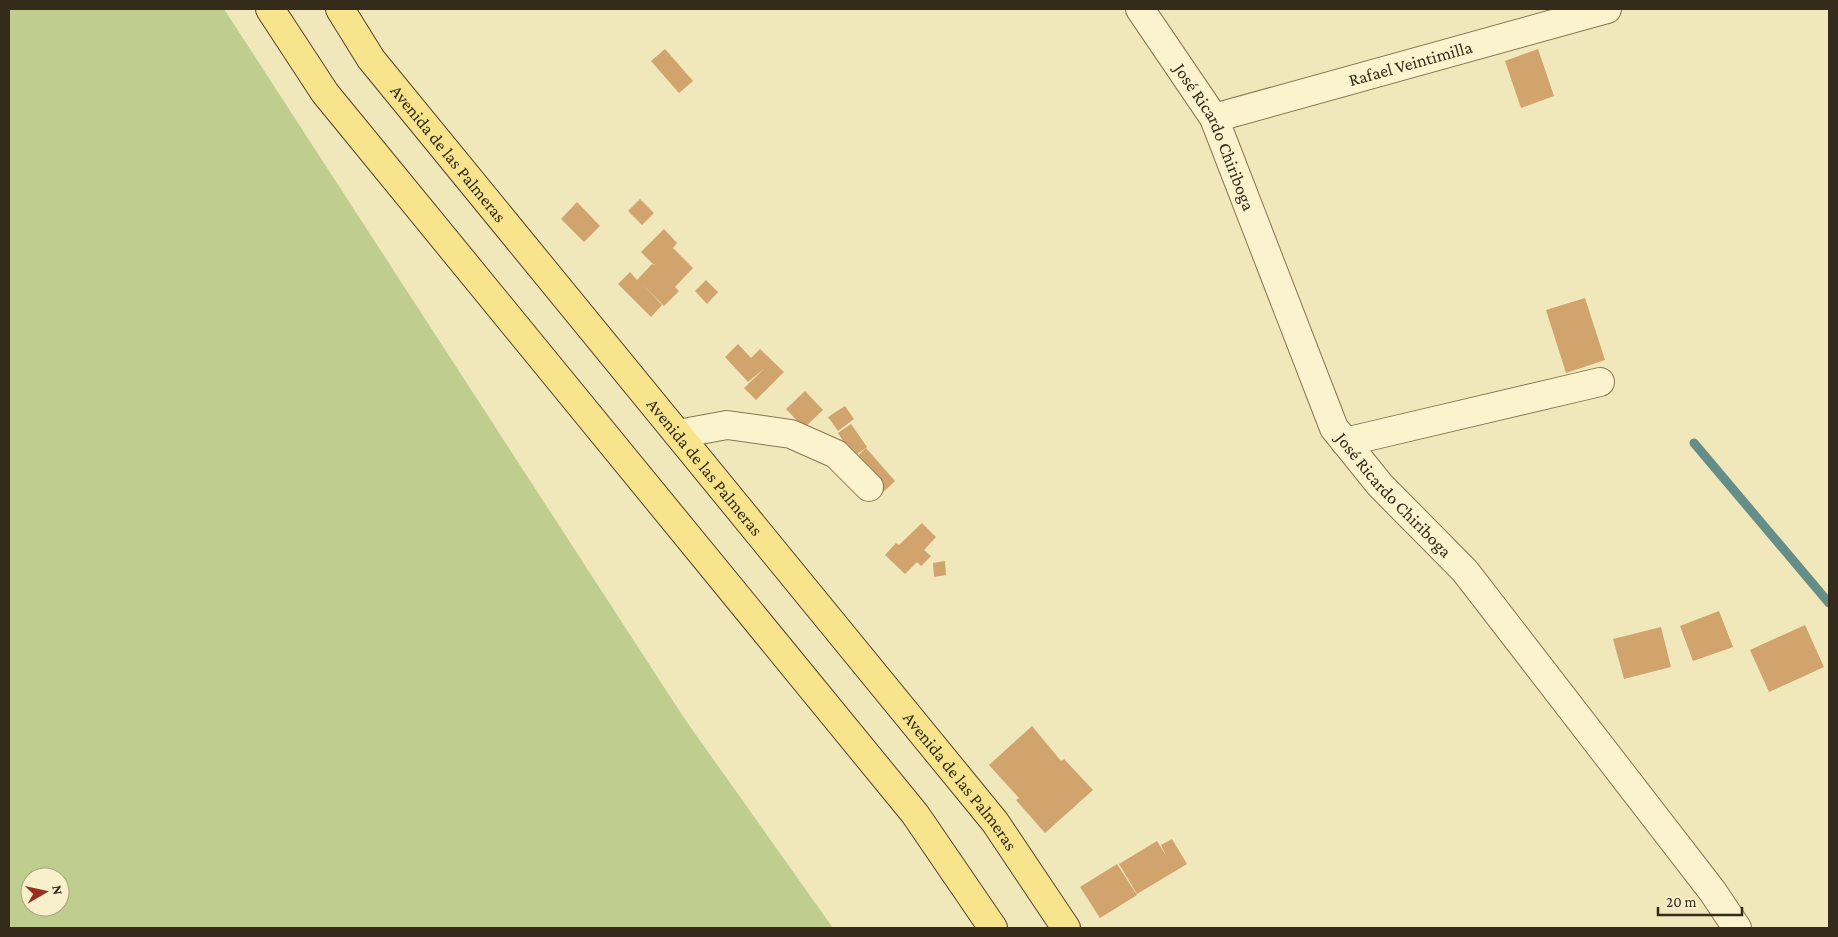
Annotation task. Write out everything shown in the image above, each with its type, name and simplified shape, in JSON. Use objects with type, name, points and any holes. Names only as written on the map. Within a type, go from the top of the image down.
[{"type":"main road","points":[[270,9],[325,93],[915,814],[993,928]]},
{"type":"main road","name":"Avenida de las Palmeras","points":[[340,9],[371,59],[995,822],[1066,928]]},
{"type":"street","name":"José Ricardo Chiriboga","points":[[1140,9],[1214,118],[1334,428],[1380,485],[1465,571],[1713,892],[1737,928]]},
{"type":"street","name":"Rafael Veintimilla","points":[[1214,118],[1607,9]]},
{"type":"street","points":[[1345,442],[1600,382]]},
{"type":"street","points":[[678,434],[726,425],[791,434],[836,454],[869,487]]},
{"type":"green space","points":[[9,9],[224,9],[684,718],[833,928],[9,928]]},
{"type":"building","points":[[665,49],[693,81],[679,93],[651,61]]},
{"type":"building","points":[[1538,49],[1554,96],[1521,108],[1505,61]]},
{"type":"building","points":[[640,199],[654,213],[642,225],[628,211]]},
{"type":"building","points":[[577,202],[600,226],[584,242],[561,219]]},
{"type":"building","points":[[664,229],[677,243],[673,248],[693,268],[675,287],[679,291],[664,306],[643,285],[662,305],[651,317],[618,284],[630,272],[637,280],[652,264],[655,266],[641,252]]},
{"type":"building","points":[[706,280],[718,292],[707,304],[695,291]]},
{"type":"building","points":[[1585,298],[1605,360],[1566,373],[1546,310]]},
{"type":"building","points":[[738,344],[751,358],[760,349],[784,372],[756,400],[744,388],[765,368],[748,382],[725,357]]},
{"type":"building","points":[[805,391],[823,410],[804,428],[786,409]]},
{"type":"building","points":[[845,406],[854,419],[838,431],[828,417]]},
{"type":"building","points":[[851,424],[867,447],[853,457],[838,433]]},
{"type":"building","points":[[866,448],[895,481],[879,496],[850,463]]},
{"type":"building","points":[[922,523],[936,537],[924,550],[931,556],[921,566],[917,562],[905,574],[885,555],[896,543],[899,545]]},
{"type":"building","points":[[945,561],[946,575],[934,577],[933,563]]},
{"type":"building","points":[[1719,611],[1733,647],[1693,661],[1680,626]]},
{"type":"building","points":[[1805,625],[1824,667],[1769,692],[1750,650]]},
{"type":"building","points":[[1661,627],[1671,667],[1624,679],[1613,639]]},
{"type":"building","points":[[1032,726],[1061,761],[1064,759],[1093,790],[1045,833],[1016,800],[1019,798],[989,765]]},
{"type":"building","points":[[1172,839],[1187,864],[1137,894],[1119,864],[1157,841],[1166,856],[1161,845]]},
{"type":"building","points":[[1117,864],[1137,895],[1100,918],[1080,887]]},
{"type":"waterway","points":[[1694,443],[1829,603]]}]
